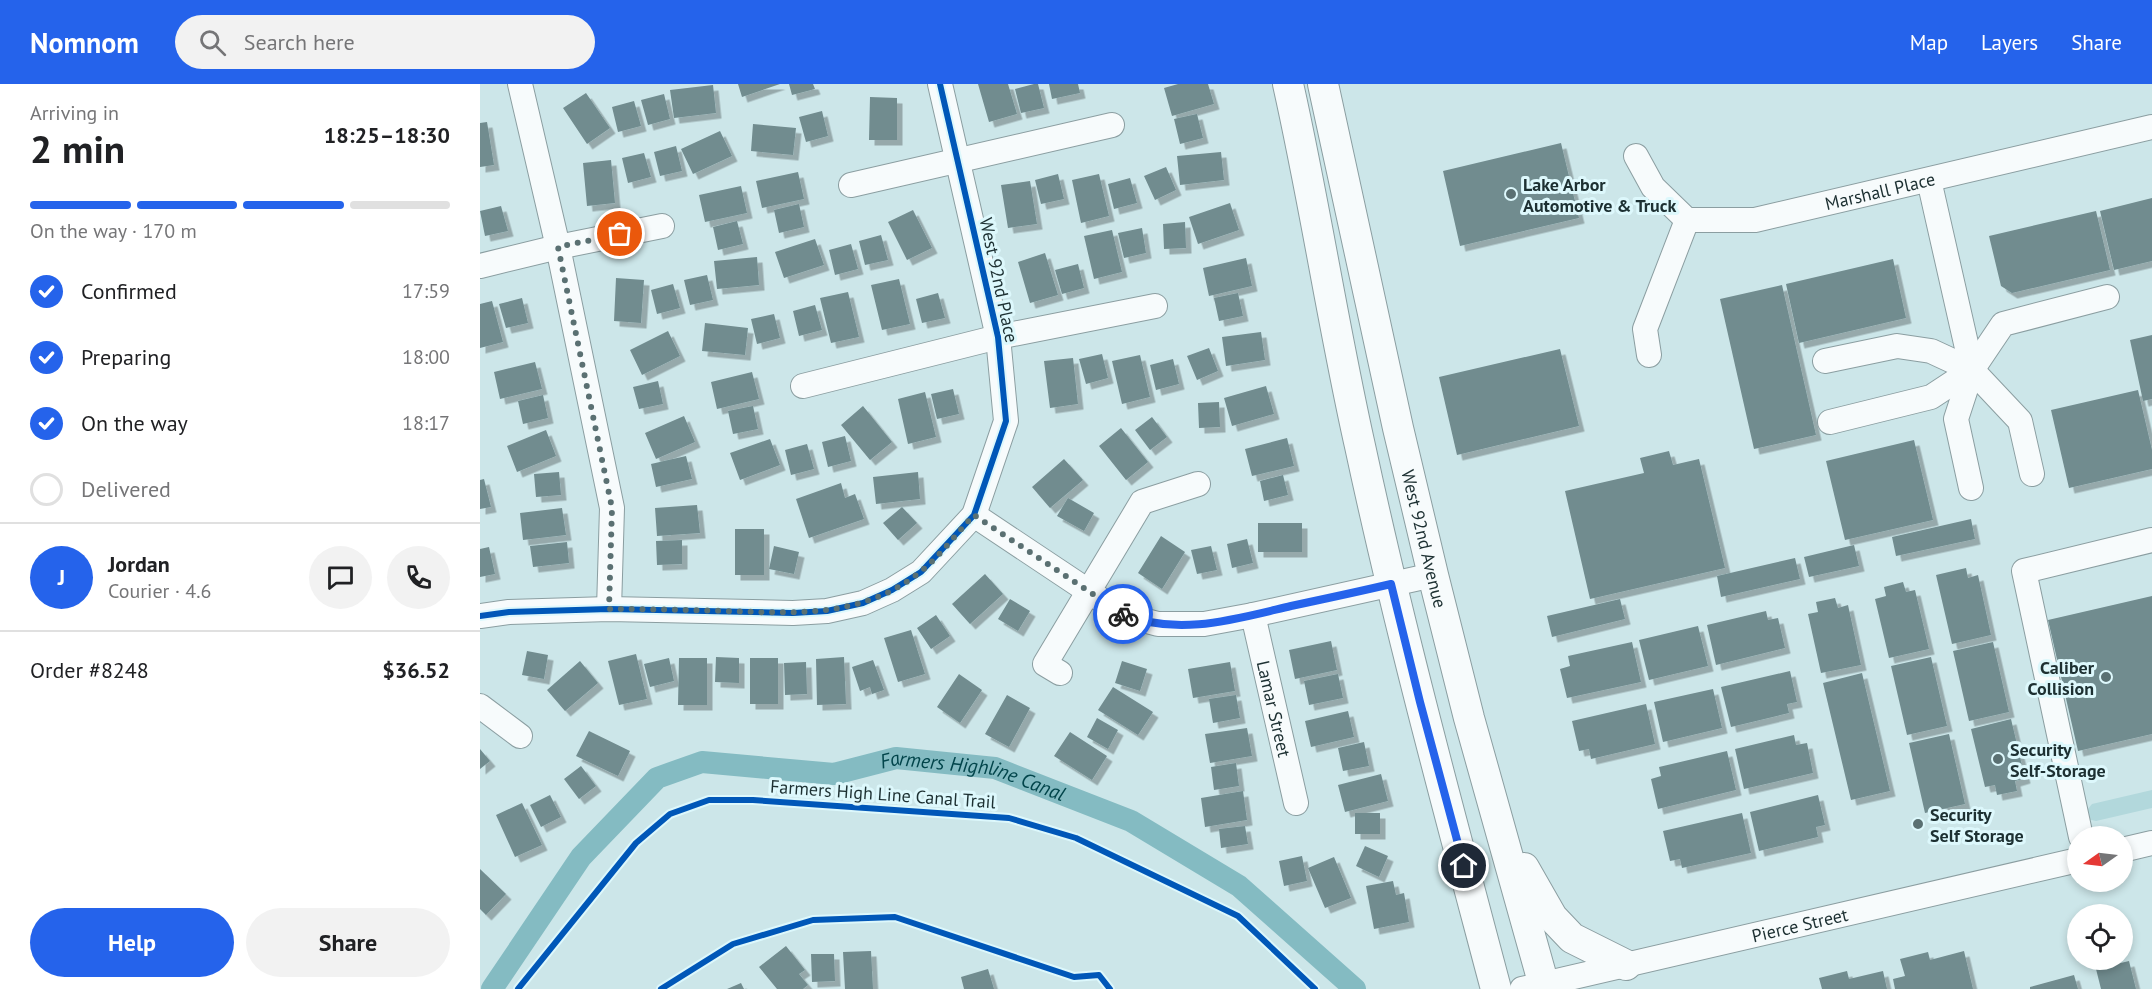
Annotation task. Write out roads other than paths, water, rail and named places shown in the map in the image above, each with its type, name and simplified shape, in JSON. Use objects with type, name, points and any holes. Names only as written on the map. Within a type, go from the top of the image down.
[{"type":"main road","points":[[1288,84],[1359,444],[1391,584],[1496,989]]},
{"type":"main road","name":"West 92nd Avenue","points":[[1323,84],[1395,417],[1469,718],[1495,809],[1537,987]]},
{"type":"main road","points":[[1495,809],[1533,886],[1552,917],[1579,943],[1626,965]]},
{"type":"street","points":[[520,84],[558,247],[612,508],[609,609]]},
{"type":"street","name":"West 92nd Place","points":[[940,84],[998,337],[1006,421],[974,515]]},
{"type":"street","points":[[850,185],[1112,125]]},
{"type":"street","name":"Marshall Place","points":[[1687,220],[1755,220],[2152,127]]},
{"type":"street","points":[[1636,156],[1653,187],[1687,220],[1645,329],[1649,355]]},
{"type":"street","points":[[1929,180],[1972,370]]},
{"type":"street","points":[[480,266],[558,247],[662,226]]},
{"type":"street","points":[[1971,489],[1956,419],[1972,370],[2003,324],[2107,297]]},
{"type":"street","name":"West 92nd Place","points":[[803,386],[998,337],[1155,306]]},
{"type":"street","points":[[1825,361],[1897,346],[1931,351],[1972,370],[2020,421],[2032,474]]},
{"type":"street","points":[[1830,422],[1931,397],[1972,370]]},
{"type":"street","points":[[1060,673],[1045,664],[1142,502],[1198,484]]},
{"type":"street","points":[[480,616],[509,612],[609,609],[793,613],[827,611],[863,603],[892,590],[921,572],[974,515],[1124,615],[1158,624],[1204,624],[1433,575]]},
{"type":"street","points":[[2079,826],[2024,571],[2152,540]]},
{"type":"street","name":"Lamar Street","points":[[1253,615],[1296,803]]},
{"type":"street","points":[[480,706],[520,736]]},
{"type":"street","points":[[2133,847],[2152,843]]},
{"type":"street","name":"Pierce Street","points":[[1537,987],[2067,863]]},
{"type":"waterway","name":"Farmers Highline Canal","points":[[492,989],[581,857],[657,778],[702,762],[834,774],[896,758],[995,768],[1131,821],[1239,886],[1355,989]]},
{"type":"place","name":"Lake Arbor Automotive & Truck","points":[[1511,194]]},
{"type":"place","name":"Caliber Collision","points":[[2106,677]]},
{"type":"place","name":"Security Self-Storage","points":[[1998,759]]},
{"type":"place","name":"Security Self Storage","points":[[1918,824]]}]
